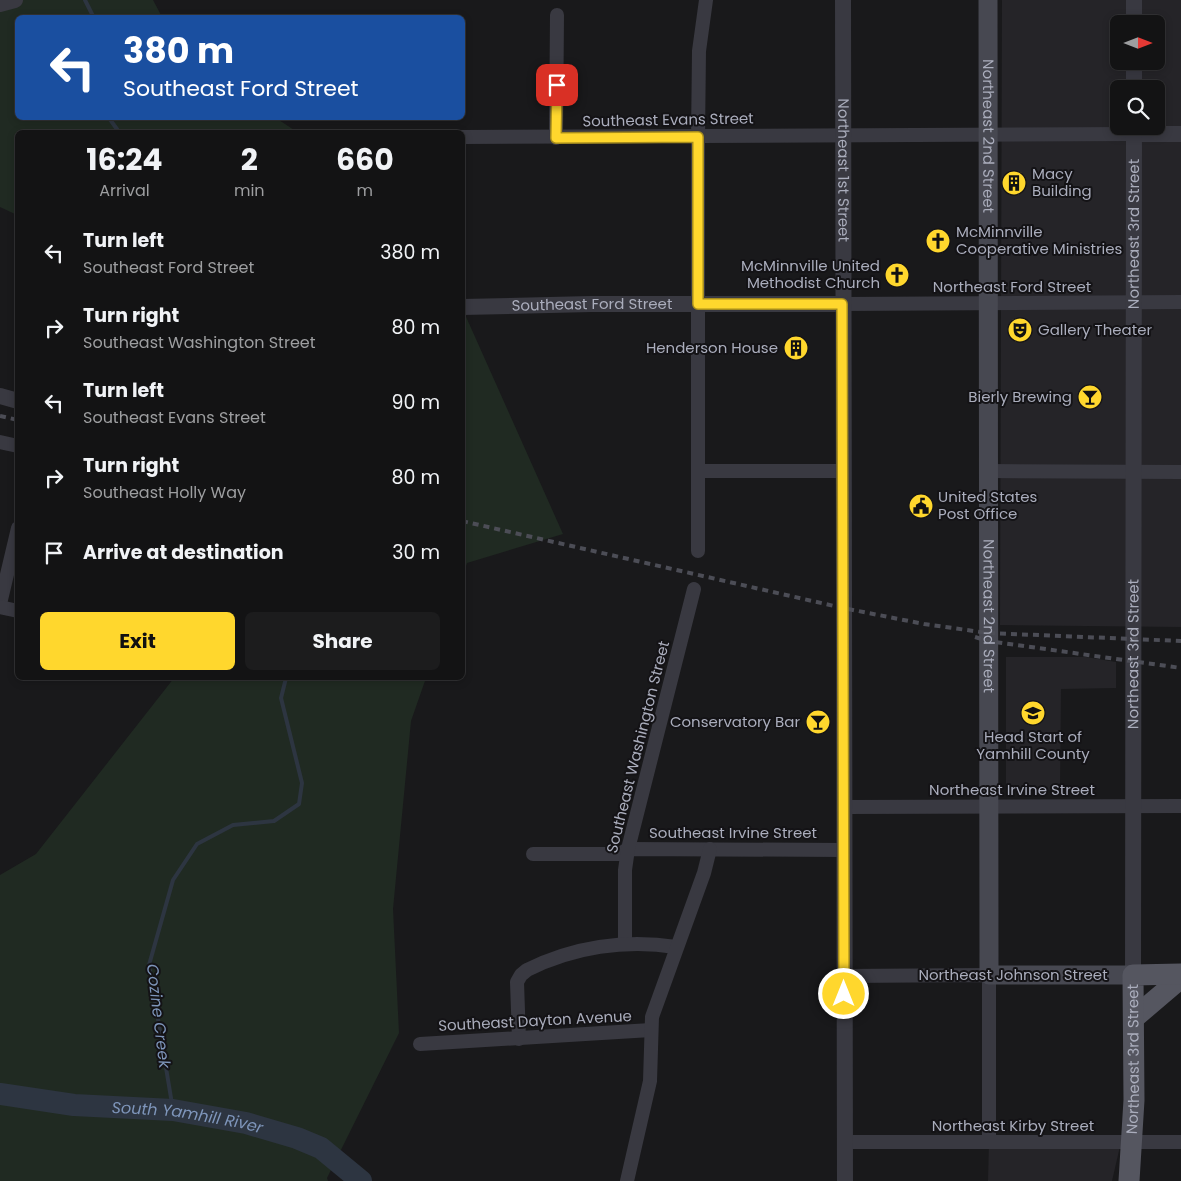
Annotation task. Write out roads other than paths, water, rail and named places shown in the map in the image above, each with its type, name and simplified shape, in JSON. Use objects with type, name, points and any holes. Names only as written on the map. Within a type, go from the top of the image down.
[{"type":"main road","name":"Northeast 2nd Street","points":[[988,0],[988,975]]},
{"type":"main road","name":"Northeast Johnson Street","points":[[988,975],[1181,974]]},
{"type":"main road","name":"Northeast 3rd Street","points":[[1129,1181],[1133,1142],[1133,975]]},
{"type":"main road","points":[[1134,1018],[1181,978]]},
{"type":"street","points":[[0,4],[15,0]]},
{"type":"street","points":[[698,552],[699,51],[706,0]]},
{"type":"street","name":"Northeast 1st Street","points":[[843,0],[842,304],[845,1181]]},
{"type":"street","points":[[1134,0],[1134,15]]},
{"type":"street","points":[[556,138],[557,15]]},
{"type":"street","name":"Southeast Evans Street","points":[[465,137],[698,137],[1110,131]]},
{"type":"street","points":[[1165,133],[1181,134]]},
{"type":"street","name":"Northeast 3rd Street","points":[[1133,975],[1134,135]]},
{"type":"street","name":"Northeast Ford Street","points":[[842,304],[1181,302]]},
{"type":"street","name":"Southeast Ford Street","points":[[465,307],[842,304]]},
{"type":"street","points":[[0,396],[15,400]]},
{"type":"street","points":[[0,442],[15,445]]},
{"type":"street","points":[[698,471],[843,470]]},
{"type":"street","points":[[988,470],[1181,472]]},
{"type":"street","points":[[15,541],[0,606],[15,610]]},
{"type":"street","name":"Southeast Washington Street","points":[[625,944],[625,870],[628,849],[694,589]]},
{"type":"street","name":"Northeast Irvine Street","points":[[844,807],[1181,806]]},
{"type":"street","name":"Southeast Irvine Street","points":[[533,854],[620,854],[628,849],[844,850]]},
{"type":"street","points":[[627,1181],[650,1081],[651,1030],[656,1003],[704,873],[710,849]]},
{"type":"street","points":[[519,1038],[517,982],[521,975],[536,966],[575,953],[625,944],[647,943],[676,947]]},
{"type":"street","name":"Northeast Johnson Street","points":[[844,976],[988,975]]},
{"type":"street","name":"Northeast 2nd Street","points":[[988,975],[988,1142]]},
{"type":"street","name":"Southeast Dayton Avenue","points":[[420,1044],[651,1030]]},
{"type":"street","name":"Northeast Kirby Street","points":[[845,1142],[1181,1142]]},
{"type":"waterway","name":"Cozine Creek","points":[[85,0],[92,15]]},
{"type":"waterway","name":"Cozine Creek","points":[[110,120],[118,130]]},
{"type":"waterway","name":"Cozine Creek","points":[[173,1110],[149,965],[173,880],[197,844],[233,825],[274,821],[299,804],[302,783],[281,698],[286,680]]},
{"type":"waterway","name":"South Yamhill River","points":[[0,1094],[74,1105],[173,1110],[246,1123],[297,1138],[321,1148],[361,1181]]},
{"type":"railway","points":[[0,416],[15,419]]},
{"type":"railway","points":[[465,522],[843,608],[924,624],[988,633],[1181,641]]},
{"type":"railway","points":[[975,637],[988,641],[1181,668]]},
{"type":"place","name":"Macy Building","points":[[1014,183]]},
{"type":"place","name":"McMinnville Cooperative Ministries","points":[[938,241]]},
{"type":"place","name":"McMinnville United Methodist Church","points":[[897,275]]},
{"type":"place","name":"Gallery Theater","points":[[1020,330]]},
{"type":"place","name":"Henderson House","points":[[796,348]]},
{"type":"place","name":"Bierly Brewing","points":[[1090,397]]},
{"type":"place","name":"United States Post Office","points":[[921,506]]},
{"type":"place","name":"Head Start of Yamhill County","points":[[1033,713]]},
{"type":"place","name":"Conservatory Bar","points":[[818,722]]}]
